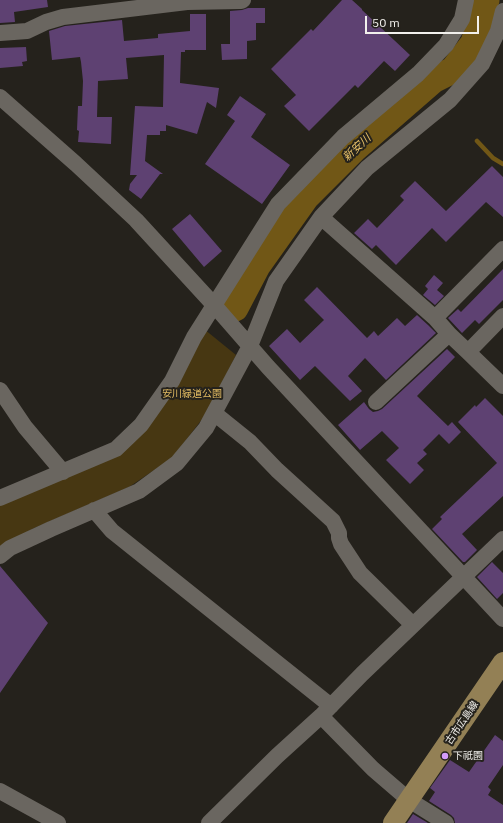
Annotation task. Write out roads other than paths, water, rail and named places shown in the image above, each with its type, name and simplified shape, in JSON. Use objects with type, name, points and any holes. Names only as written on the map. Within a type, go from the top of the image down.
[{"type":"main road","name":"古市広島線","points":[[393,823],[503,662]]},
{"type":"street","points":[[0,33],[27,31],[46,22],[63,17],[187,2],[243,0]]},
{"type":"street","points":[[0,498],[116,449],[141,425],[172,381],[194,337],[278,204],[343,137],[418,74],[446,45],[462,19],[466,0]]},
{"type":"street","points":[[0,556],[10,548],[139,491],[177,463],[206,428],[250,346],[276,281],[321,217],[367,168],[450,100],[482,64],[498,31],[503,11]]},
{"type":"street","points":[[0,97],[76,164],[136,220],[250,346],[503,619]]},
{"type":"street","points":[[321,217],[435,318],[449,334],[503,386]]},
{"type":"street","points":[[435,318],[503,249]]},
{"type":"street","points":[[468,352],[503,316]]},
{"type":"street","points":[[376,402],[449,334]]},
{"type":"street","points":[[0,390],[25,427],[63,472]]},
{"type":"street","points":[[214,413],[250,442],[277,470],[333,521],[339,533],[341,544],[360,573],[413,625]]},
{"type":"street","points":[[94,510],[112,531],[326,711],[373,770],[409,800],[446,823]]},
{"type":"street","points":[[209,823],[503,539]]},
{"type":"street","points":[[0,791],[58,823]]},
{"type":"waterway","name":"新安川","points":[[235,308],[257,266],[306,197],[355,148],[433,80],[453,70],[474,43],[486,0]]},
{"type":"waterway","points":[[453,70],[456,81]]},
{"type":"waterway","points":[[477,141],[493,158],[503,164]]},
{"type":"place","name":"下祇園","points":[[445,756]]},
{"type":"park label","name":"安川緑道公園","points":[[192,394]]}]
